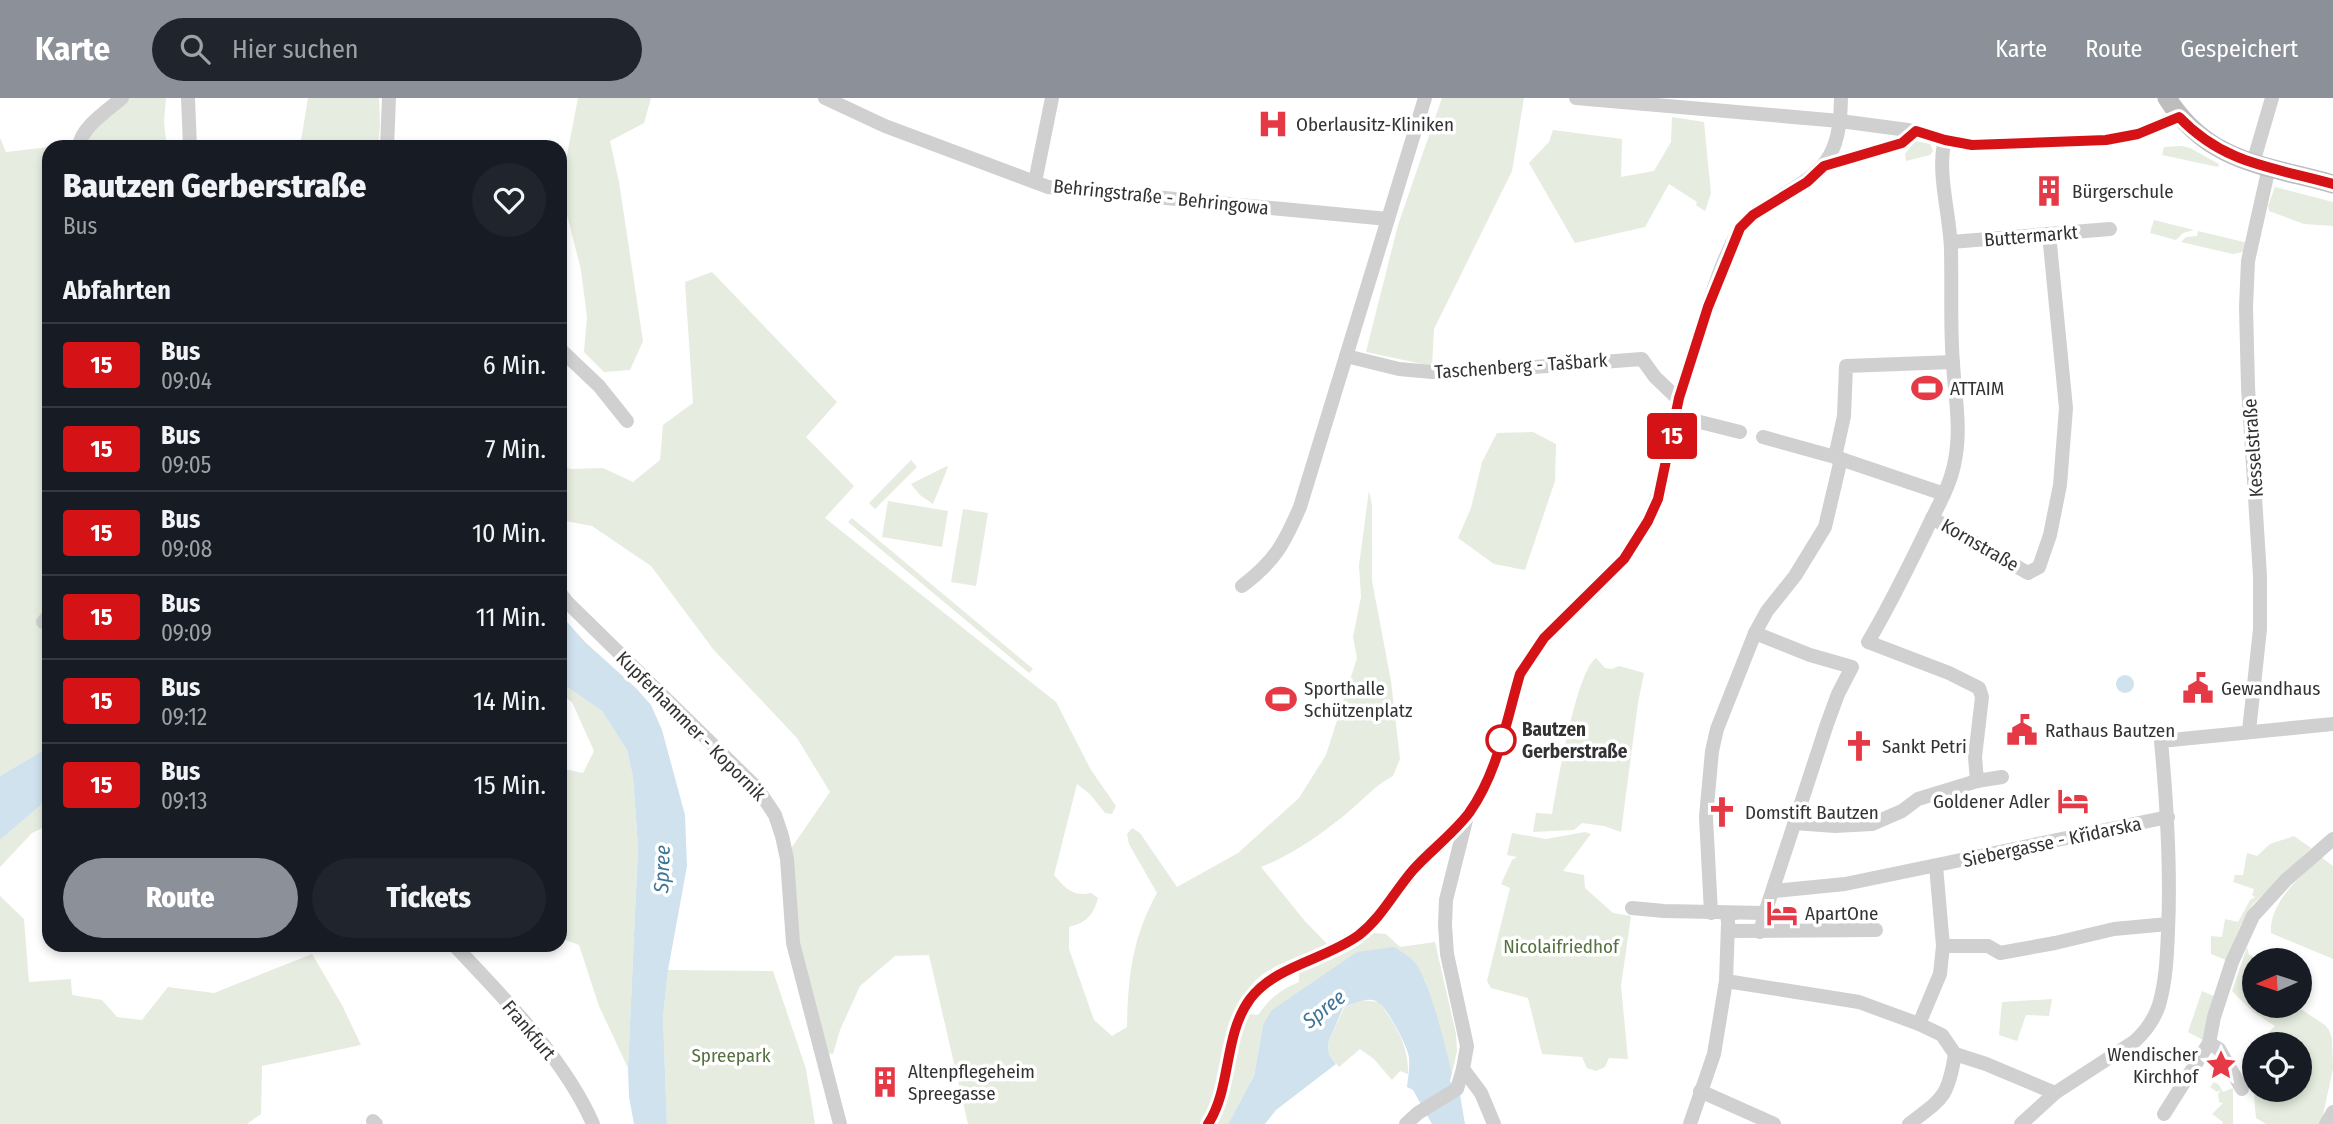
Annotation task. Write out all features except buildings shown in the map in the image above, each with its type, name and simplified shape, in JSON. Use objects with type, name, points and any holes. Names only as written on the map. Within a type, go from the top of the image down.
[{"type":"main road","points":[[2167,98],[2179,117],[2199,136],[2223,152],[2333,184]]},
{"type":"street","points":[[81,140],[92,125],[122,98]]},
{"type":"street","points":[[188,98],[190,140]]},
{"type":"street","points":[[387,140],[389,98]]},
{"type":"street","name":"Behringstraße - Behringowa","points":[[825,98],[885,126],[1035,182],[1061,189],[1388,219]]},
{"type":"street","points":[[1035,182],[1052,98]]},
{"type":"street","points":[[1242,586],[1264,570],[1284,543],[1300,507],[1425,98]]},
{"type":"street","points":[[1576,98],[1840,121],[1908,130],[1972,145],[2106,140],[2138,134],[2179,117]]},
{"type":"street","points":[[1406,1124],[1418,1113],[1457,1089],[1463,1069],[1467,1046],[1447,954],[1445,925],[1448,887],[1468,815],[1492,772],[1520,674],[1544,638],[1624,559],[1648,521],[1663,483],[1679,400],[1708,307],[1740,228],[1753,215],[1807,182],[1824,166],[1835,144],[1841,98]]},
{"type":"street","name":"Kesselstraße","points":[[2249,731],[2260,629],[2260,576],[2248,387],[2246,296],[2248,261],[2272,98]]},
{"type":"street","points":[[1945,140],[1942,158],[1951,242],[1953,362],[1958,438],[1954,466],[1944,494],[1884,617],[1868,642],[1949,673],[1982,690],[1975,757],[1977,781]]},
{"type":"street","name":"Buttermarkt","points":[[1951,242],[2110,229]]},
{"type":"street","name":"Kornstraße","points":[[1932,518],[2028,573],[2039,567],[2050,535],[2060,485],[2066,408],[2049,234]]},
{"type":"street","points":[[567,356],[599,386],[627,421]]},
{"type":"street","name":"Taschenberg - Tašbark","points":[[1346,356],[1399,369],[1432,372],[1642,359],[1655,377],[1679,400]]},
{"type":"street","points":[[1711,913],[1706,817],[1712,751],[1732,687],[1755,633],[1767,611],[1795,576],[1825,527],[1844,416],[1846,366],[1953,362]]},
{"type":"street","points":[[1676,416],[1740,432]]},
{"type":"street","points":[[1763,438],[1838,458],[1944,494]]},
{"type":"street","name":"Kupferhammer - Kopornik","points":[[567,601],[757,788],[775,815],[787,859],[793,943],[840,1124]]},
{"type":"street","points":[[1632,908],[1765,913],[1838,694],[1852,667],[1810,656],[1755,633]]},
{"type":"street","points":[[2021,1124],[2055,1093],[2135,1041],[2146,1030],[2158,1008],[2165,978],[2168,924],[2168,817],[2161,741],[2333,724]]},
{"type":"street","points":[[1794,823],[1835,826],[1872,824],[1902,811],[1918,799],[1977,781],[2002,777]]},
{"type":"street","points":[[1208,1124],[1217,1109],[1234,1036],[1249,1001],[1261,987],[1276,976],[1338,948],[1379,917],[1413,870],[1468,815]]},
{"type":"street","name":"Siebergasse - Křidarska","points":[[1774,891],[1813,889],[1936,866],[2168,817]]},
{"type":"street","points":[[2164,1115],[2208,1044],[2232,962],[2253,916],[2286,880],[2333,839]]},
{"type":"street","points":[[1919,1024],[1940,974],[1943,946],[1936,866]]},
{"type":"street","points":[[1690,1124],[1714,1054],[1726,981],[1727,912]]},
{"type":"street","points":[[1943,946],[1988,946],[2000,953],[2114,929],[2168,924]]},
{"type":"street","points":[[1760,932],[1876,930]]},
{"type":"street","name":"Frankfurt","points":[[460,952],[520,1017],[565,1074],[583,1100],[593,1124]]},
{"type":"street","points":[[1726,981],[1859,1002],[1942,1035],[1955,1054],[2055,1093]]},
{"type":"street","points":[[2208,1044],[2219,1049],[2242,1089]]},
{"type":"street","points":[[1912,1122],[1938,1104],[1947,1089],[1955,1054]]},
{"type":"street","points":[[1463,1069],[1481,1093],[1494,1124]]},
{"type":"street","points":[[1700,1091],[1774,1124]]},
{"type":"street","points":[[2326,1124],[2333,1112]]},
{"type":"green space","points":[[129,98],[166,98],[166,140],[87,140],[93,128]]},
{"type":"green space","points":[[308,98],[379,98],[379,140],[301,140]]},
{"type":"green space","points":[[578,98],[651,98],[644,123],[610,141],[619,182],[643,341],[630,370],[604,372],[584,352],[587,317],[581,270],[567,215],[567,155]]},
{"type":"green space","points":[[1442,98],[1524,98],[1512,171],[1434,329],[1432,366],[1366,352],[1398,225]]},
{"type":"green space","points":[[1672,117],[1704,122],[1711,193],[1705,211],[1696,205],[1697,202],[1669,184],[1645,227],[1575,243],[1529,163],[1549,142],[1553,130],[1622,139],[1621,177],[1654,171],[1671,142]]},
{"type":"green space","points":[[0,138],[6,152],[42,148],[42,751],[0,776]]},
{"type":"green space","points":[[1915,141],[1930,144],[1933,151],[1930,155],[1906,161],[1905,154]]},
{"type":"green space","points":[[2182,146],[2219,164],[2218,167],[2162,155],[2164,147]]},
{"type":"green space","points":[[2275,187],[2333,202],[2333,226],[2304,224],[2269,211],[2268,206]]},
{"type":"green space","points":[[2154,220],[2194,230],[2183,233],[2176,240],[2150,233]]},
{"type":"green space","points":[[2198,231],[2248,243],[2243,252],[2233,254],[2181,242],[2186,237],[2197,236]]},
{"type":"green space","points":[[712,272],[837,402],[806,437],[854,486],[825,518],[1056,702],[1091,770],[1116,806],[1112,814],[1105,813],[1090,794],[1077,784],[1054,875],[1070,890],[1079,894],[1091,893],[1098,898],[1088,917],[1069,927],[1069,949],[1094,1020],[1112,1036],[1127,1027],[1133,958],[1142,926],[1157,893],[1129,844],[1127,834],[1132,828],[1140,833],[1177,887],[1238,853],[1299,798],[1326,755],[1357,658],[1353,637],[1361,597],[1359,565],[1369,491],[1372,505],[1372,581],[1391,681],[1400,759],[1393,776],[1336,822],[1295,850],[1261,867],[1328,945],[1280,964],[1262,975],[1248,991],[1230,1042],[1213,1110],[1204,1124],[968,1124],[929,955],[895,956],[860,986],[840,1030],[833,1054],[825,1053],[787,892],[792,847],[830,792],[797,738],[713,649],[651,566],[592,526],[567,521],[567,468],[603,468],[633,482],[660,460],[663,425],[693,403],[685,282]]},
{"type":"green space","points":[[1533,432],[1556,444],[1555,481],[1525,570],[1494,564],[1458,538],[1471,508],[1482,462],[1497,433]]},
{"type":"green space","points":[[911,460],[917,467],[875,509],[869,503]]},
{"type":"green space","points":[[948,467],[933,504],[911,484]]},
{"type":"green space","points":[[888,501],[948,511],[942,547],[882,537]]},
{"type":"green space","points":[[963,509],[988,513],[976,586],[951,582]]},
{"type":"green space","points":[[852,518],[1033,669],[1029,673],[848,522]]},
{"type":"green space","points":[[1596,658],[1605,668],[1619,666],[1644,673],[1621,832],[1582,823],[1574,830],[1533,832],[1536,813],[1552,814],[1581,684]]},
{"type":"green space","points":[[567,687],[602,711],[627,750],[633,777],[638,847],[628,1068],[599,1006],[579,945],[567,941],[567,770],[583,773],[594,751],[572,702],[567,699]]},
{"type":"green space","points":[[42,804],[42,828],[32,833],[0,867],[0,840]]},
{"type":"green space","name":"Nicolaifriedhof","points":[[1585,832],[1591,834],[1563,871],[1584,875],[1585,888],[1613,913],[1631,916],[1621,986],[1628,1059],[1609,1058],[1605,1067],[1596,1071],[1587,1068],[1582,1057],[1542,1054],[1528,998],[1491,988],[1487,981],[1510,888],[1501,884],[1512,860],[1517,857],[1507,855],[1512,833],[1546,839]]},
{"type":"green space","points":[[2294,836],[2311,848],[2253,904],[2241,924],[2226,960],[2211,954],[2211,936],[2222,937],[2225,919],[2238,922],[2250,900],[2255,897],[2252,895],[2254,889],[2233,882],[2235,875],[2243,875],[2247,853],[2257,856],[2270,844]]},
{"type":"green space","points":[[2321,857],[2333,866],[2333,959],[2271,933],[2275,910],[2296,881]]},
{"type":"green space","points":[[0,896],[24,919],[29,982],[71,979],[72,995],[102,1000],[117,1017],[142,1020],[168,987],[214,993],[312,954],[342,1005],[361,1045],[262,1066],[261,1114],[247,1124],[0,1124]]},
{"type":"green space","points":[[1374,933],[1386,934],[1400,947],[1435,942],[1456,1034],[1457,1051],[1452,1073],[1425,980],[1357,952],[1263,1025],[1254,1076],[1228,1124],[1214,1124],[1248,1014],[1258,1015],[1276,995],[1299,982],[1299,972],[1342,953]]},
{"type":"green space","points":[[2242,962],[2242,1001],[2232,991]]},
{"type":"green space","name":"Spreepark","points":[[668,970],[773,971],[806,1069],[815,1124],[667,1124],[663,1017]]},
{"type":"green space","points":[[2202,991],[2218,998],[2203,1040],[2188,1032]]},
{"type":"green space","points":[[2052,999],[2049,1016],[2026,1015],[2017,1041],[1999,1035],[2002,1002]]},
{"type":"green space","points":[[1361,1000],[1379,1002],[1390,1019],[1406,1054],[1408,1074],[1400,1071],[1392,1080],[1374,1059],[1360,1049],[1339,1067],[1329,1055],[1328,1043],[1344,1008]]},
{"type":"green space","points":[[2312,1016],[2329,1030],[2332,1038],[2333,1069],[2321,1124],[2266,1124],[2256,1118],[2255,1102],[2312,1102],[2312,1032],[2269,1032],[2275,1026],[2262,1018]]},
{"type":"green space","points":[[2214,1082],[2223,1092],[2233,1088],[2233,1124],[2222,1124],[2223,1122],[2212,1114],[2223,1103],[2219,1102],[2218,1094],[2221,1090],[2217,1092],[2210,1087]]},
{"type":"water","name":"Spree","points":[[567,622],[651,705],[662,730],[685,815],[687,866],[668,970],[663,1017],[667,1124],[634,1124],[629,1097],[638,847],[633,777],[627,750],[602,711],[567,687]]},
{"type":"water","points":[[2125,675],[2131,678],[2134,684],[2131,690],[2125,693],[2119,690],[2116,684],[2119,678]]},
{"type":"water","points":[[42,751],[42,804],[0,840],[0,776]]},
{"type":"water","name":"Spree","points":[[1394,947],[1414,961],[1427,986],[1452,1073],[1450,1081],[1460,1095],[1465,1124],[1432,1124],[1413,1090],[1407,1087],[1409,1057],[1399,1033],[1380,1004],[1368,1000],[1343,1008],[1328,1043],[1329,1055],[1336,1064],[1276,1110],[1265,1124],[1228,1124],[1254,1076],[1263,1025],[1272,1010],[1357,952]]},
{"type":"bus line","name":"15","points":[[1208,1124],[1217,1109],[1234,1036],[1249,1001],[1261,987],[1276,976],[1338,948],[1359,935],[1379,917],[1413,870],[1468,815],[1492,772],[1520,674],[1528,659],[1544,638],[1624,559],[1635,543],[1658,499],[1666,471],[1679,398],[1708,307],[1732,244],[1740,228],[1753,215],[1807,182],[1824,166],[1902,143],[1916,131],[1972,145],[2106,140],[2138,134],[2179,117],[2199,136],[2234,157],[2333,184]]},
{"type":"place","name":"Oberlausitz-Kliniken","points":[[1273,124]]},
{"type":"place","name":"Bürgerschule","points":[[2049,191]]},
{"type":"place","name":"ATTAIM","points":[[1927,388]]},
{"type":"place","name":"Gewandhaus","points":[[2198,688]]},
{"type":"place","name":"Sporthalle Schützenplatz","points":[[1281,699]]},
{"type":"place","name":"Rathaus Bautzen","points":[[2022,730]]},
{"type":"place","name":"Bautzen Gerberstraße","points":[[1501,740]]},
{"type":"place","name":"Sankt Petri","points":[[1859,746]]},
{"type":"place","name":"Goldener Adler","points":[[2073,801]]},
{"type":"place","name":"Domstift Bautzen","points":[[1722,812]]},
{"type":"place","name":"ApartOne","points":[[1782,913]]},
{"type":"place","name":"Wendischer Kirchhof","points":[[2221,1065]]},
{"type":"place","name":"Altenpflegeheim Spreegasse","points":[[885,1082]]}]
